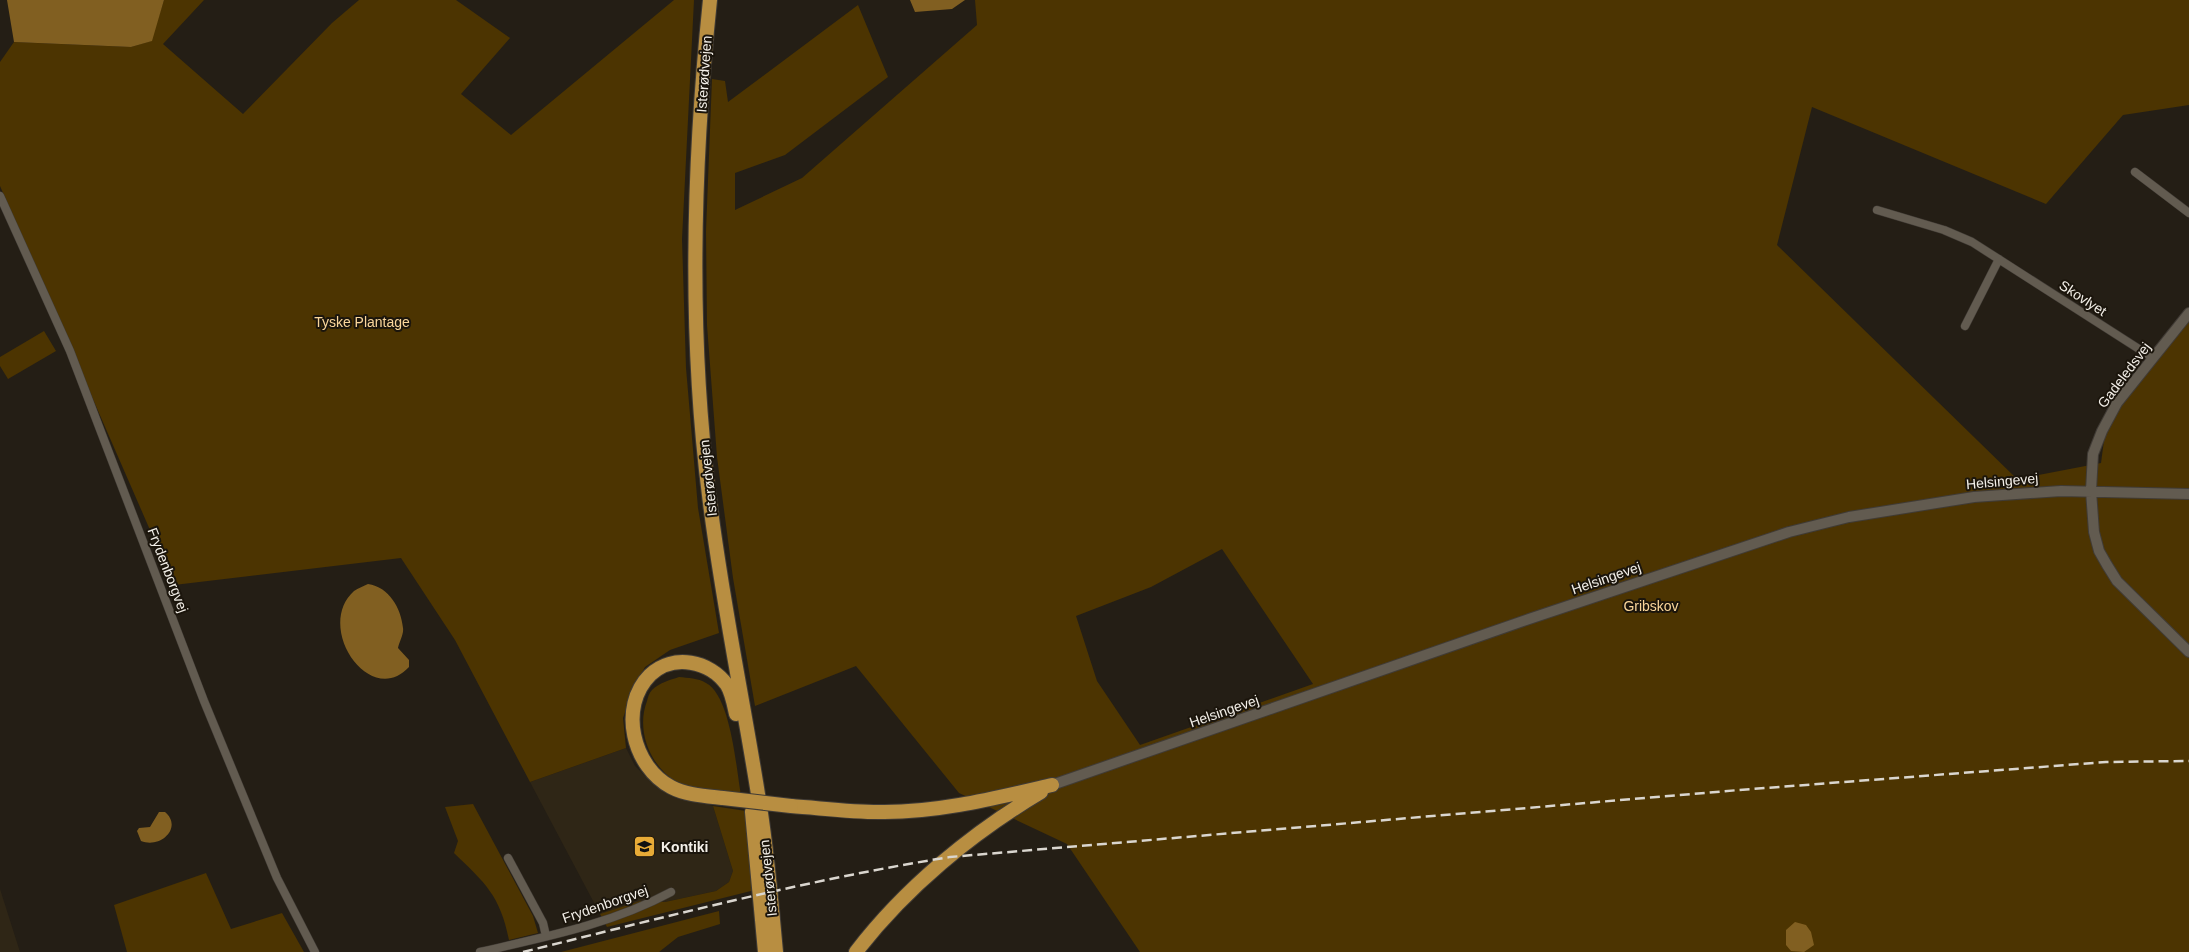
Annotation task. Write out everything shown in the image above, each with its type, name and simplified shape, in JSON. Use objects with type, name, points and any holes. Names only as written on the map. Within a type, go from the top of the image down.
[{"type":"highway","name":"Isterødvejen","points":[[710,0],[698,162],[695,271],[698,378],[716,549],[759,795],[776,952]]},
{"type":"highway","points":[[765,952],[752,812],[734,703],[728,686],[716,673],[700,664],[683,662],[666,665],[651,675],[640,689],[634,706],[635,743],[649,768],[670,786],[688,793],[723,798],[791,806],[880,812],[952,806],[1052,785]]},
{"type":"highway","points":[[856,952],[872,931],[917,885],[1009,811],[1052,785]]},
{"type":"street","points":[[2135,172],[2189,213]]},
{"type":"street","name":"Frydenborgvej","points":[[0,196],[70,351],[204,701],[277,878],[315,952]]},
{"type":"street","name":"Skovlyet","points":[[1877,210],[1944,230],[1972,242],[2153,358]]},
{"type":"street","points":[[1965,326],[1999,259]]},
{"type":"street","name":"Gadeledsvej","points":[[2189,313],[2117,403],[2102,431],[2094,454],[2091,491],[2094,532],[2099,551],[2107,565],[2117,581],[2189,652]]},
{"type":"street","name":"Helsingevej","points":[[1052,785],[1538,616],[1781,534],[1849,517],[1974,497],[2038,491],[2189,494]]},
{"type":"street","name":"Frydenborgvej","points":[[508,858],[543,923],[546,936]]},
{"type":"street","name":"Frydenborgvej","points":[[480,952],[585,926],[646,906],[671,892]]},
{"type":"shaded area","points":[[7,0],[164,0],[152,41],[131,47],[14,42]]},
{"type":"shaded area","points":[[910,0],[965,0],[952,9],[915,12]]},
{"type":"shaded area","points":[[368,584],[382,589],[388,594],[397,606],[402,620],[403,633],[398,648],[409,660],[409,667],[394,677],[378,678],[364,671],[352,658],[344,642],[340,624],[343,606],[354,591]]},
{"type":"shaded area","name":"Kontiki","points":[[626,748],[635,766],[656,787],[674,795],[713,806],[733,871],[729,882],[716,891],[665,902],[640,901],[600,914],[530,782]]},
{"type":"shaded area","points":[[159,812],[165,812],[170,818],[171,830],[156,842],[141,841],[137,831],[139,828],[150,827]]},
{"type":"shaded area","points":[[0,889],[20,952],[0,952]]},
{"type":"shaded area","points":[[1795,922],[1806,925],[1811,932],[1814,945],[1804,952],[1791,951],[1786,945],[1786,930]]},
{"type":"green space","name":"Tyske Plantage","points":[[164,0],[204,0],[163,44],[243,114],[332,23],[359,0],[456,0],[510,38],[461,94],[511,135],[674,0],[694,0],[682,239],[686,368],[698,508],[719,633],[670,650],[645,667],[634,688],[623,718],[626,748],[530,782],[455,640],[401,558],[174,585],[0,186],[0,62],[14,42],[131,47],[151,41]]},
{"type":"green space","name":"Gribskov","points":[[975,0],[2189,0],[2189,105],[2123,115],[2046,204],[1812,107],[1777,245],[2017,479],[2101,463],[2105,433],[2114,415],[2189,319],[2189,952],[1140,952],[1067,844],[959,793],[856,666],[755,706],[733,578],[717,457],[707,325],[706,231],[712,79],[725,81],[728,102],[858,5],[888,77],[785,155],[735,173],[735,210],[802,178],[977,25]],"holes":[[[1222,549],[1313,684],[1140,745],[1097,681],[1076,616],[1151,587]]]},
{"type":"green space","points":[[44,331],[56,351],[8,379],[0,366],[0,357]]},
{"type":"green space","points":[[679,677],[703,681],[714,690],[721,702],[731,734],[741,795],[708,791],[684,785],[667,775],[652,757],[644,735],[643,723],[648,697],[651,691],[658,685]]},
{"type":"green space","points":[[473,804],[533,916],[538,933],[509,940],[501,912],[490,891],[454,853],[458,841],[445,807]]},
{"type":"green space","points":[[713,806],[746,811],[755,890],[607,927],[600,914],[640,901],[665,902],[716,891],[729,882],[733,871]]},
{"type":"green space","points":[[206,873],[231,929],[282,913],[304,952],[127,952],[114,905]]},
{"type":"green space","points":[[719,911],[720,924],[678,937],[659,952],[561,952]]},
{"type":"railway","points":[[523,952],[789,888],[950,857],[1739,790],[2106,762],[2189,761]]},
{"type":"place","name":"Kontiki","points":[[645,847]]}]
